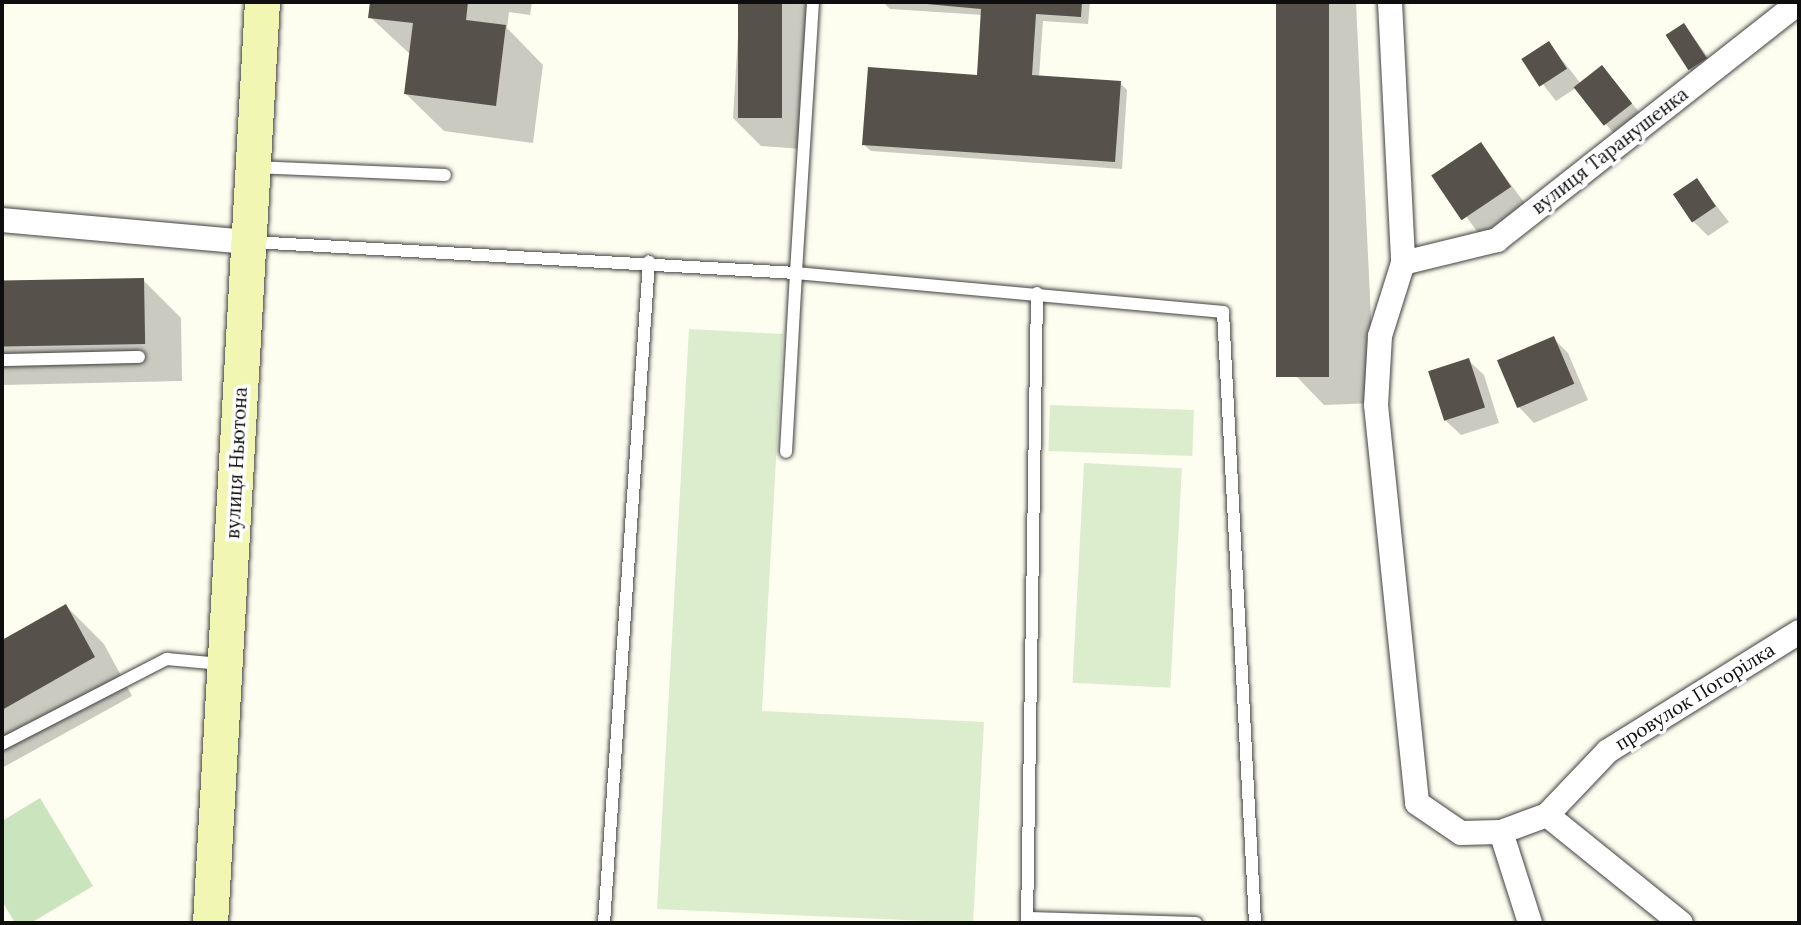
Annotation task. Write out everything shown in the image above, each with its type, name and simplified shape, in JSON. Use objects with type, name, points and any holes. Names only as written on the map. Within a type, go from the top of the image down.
[{"type":"street","name":"вулиця Ньютона","points":[[210,923],[228,665],[247,242],[262,2]]},
{"type":"street","points":[[1390,2],[1403,263]]},
{"type":"street","name":"вулиця Таранушенка","points":[[1403,263],[1497,240],[1799,2]]},
{"type":"street","points":[[2,220],[247,242]]},
{"type":"street","name":"провулок Погорілка","points":[[1403,263],[1380,336],[1376,405],[1417,803],[1461,833],[1501,832],[1548,815],[1608,751],[1799,632]]},
{"type":"street","points":[[1548,815],[1681,923]]},
{"type":"street","points":[[1501,832],[1530,923]]},
{"type":"lane","points":[[786,452],[813,2]]},
{"type":"lane","points":[[253,167],[445,175]]},
{"type":"lane","points":[[247,242],[796,272],[1223,312],[1255,923]]},
{"type":"lane","points":[[604,923],[649,262]]},
{"type":"lane","points":[[1037,293],[1027,921],[1196,923]]},
{"type":"lane","points":[[2,360],[139,357]]},
{"type":"lane","points":[[2,744],[167,659],[228,665]]},
{"type":"green space","points":[[689,329],[783,334],[762,711],[984,722],[973,923],[657,909]]},
{"type":"green space","points":[[1050,405],[1194,410],[1192,456],[1048,451]]},
{"type":"green space","points":[[1084,463],[1182,468],[1170,688],[1072,683]]},
{"type":"green space","points":[[40,798],[93,886],[31,923],[15,923],[2,901],[2,821]]},
{"type":"building","points":[[370,2],[468,2],[466,20],[506,25],[496,106],[404,94],[413,23],[368,18]]},
{"type":"building","points":[[738,2],[782,2],[782,118],[738,118]]},
{"type":"building","points":[[905,2],[1082,2],[1081,17],[1036,14],[1032,75],[1121,81],[1115,162],[862,145],[868,67],[977,75],[981,9]]},
{"type":"building","points":[[1276,2],[1329,2],[1329,377],[1276,377]]},
{"type":"building","points":[[1684,23],[1707,58],[1688,70],[1666,35]]},
{"type":"building","points":[[1549,41],[1567,69],[1539,87],[1521,59]]},
{"type":"building","points":[[1602,65],[1632,104],[1604,126],[1574,87]]},
{"type":"building","points":[[1481,142],[1511,187],[1461,220],[1431,176]]},
{"type":"building","points":[[1697,178],[1716,206],[1692,222],[1673,194]]},
{"type":"building","points":[[144,278],[145,344],[3,346],[2,280]]},
{"type":"building","points":[[1554,336],[1574,384],[1517,408],[1497,360]]},
{"type":"building","points":[[1469,358],[1485,407],[1444,421],[1428,371]]},
{"type":"building","points":[[66,604],[95,657],[2,710],[2,640]]}]
